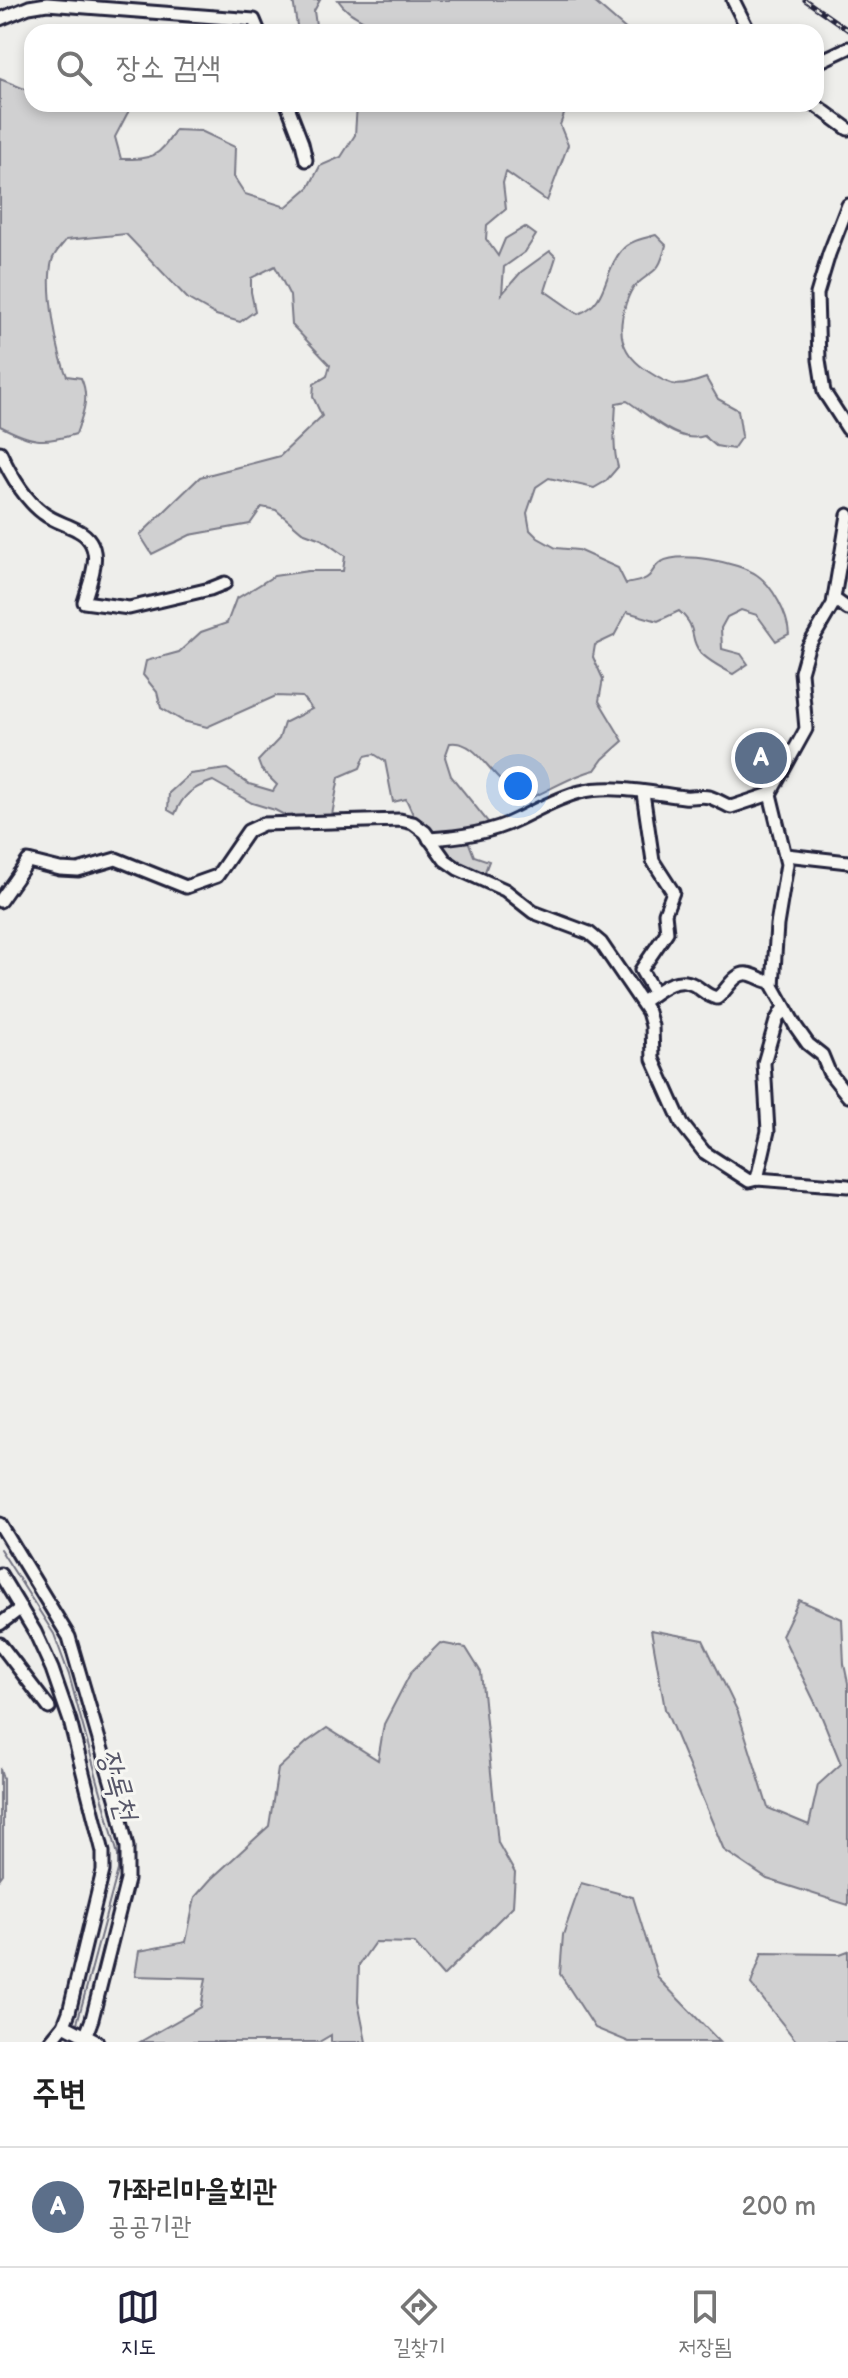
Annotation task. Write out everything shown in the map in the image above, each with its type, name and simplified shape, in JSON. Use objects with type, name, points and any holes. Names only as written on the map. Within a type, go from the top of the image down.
[{"type":"street","points":[[733,0],[745,24]]},
{"type":"street","points":[[0,19],[29,7],[47,4],[254,20],[256,24]]},
{"type":"street","points":[[824,59],[848,48]]},
{"type":"street","points":[[824,111],[848,129]]},
{"type":"street","points":[[290,112],[306,160]]},
{"type":"street","points":[[848,205],[817,294],[819,360],[824,392],[848,429]]},
{"type":"street","points":[[0,452],[31,502],[46,515],[78,530],[90,540],[95,554],[94,565],[84,602],[129,608],[225,583]]},
{"type":"street","points":[[429,839],[468,835],[495,828],[542,805],[583,791],[709,797],[731,807],[770,794],[806,729],[801,672],[808,647],[834,599],[848,515]]},
{"type":"street","points":[[834,599],[848,609]]},
{"type":"street","points":[[643,793],[653,861],[673,892],[665,913],[667,932],[641,970],[654,992]]},
{"type":"street","points":[[770,794],[787,864],[777,925],[773,982],[784,1007],[808,1044],[822,1055],[829,1072],[848,1096]]},
{"type":"street","points":[[0,901],[28,861],[78,870],[116,859],[128,861],[186,887],[217,876],[248,831],[263,824],[400,820],[413,823],[445,860],[458,869],[505,890],[533,912],[589,933],[601,943],[642,1002],[652,1026],[653,1059],[682,1124],[704,1152],[749,1181],[757,1179],[848,1186]]},
{"type":"street","points":[[786,855],[848,862]]},
{"type":"street","points":[[642,1002],[673,983],[692,983],[703,993],[717,998],[741,975],[749,974],[773,982]]},
{"type":"street","points":[[757,1179],[768,1131],[764,1063],[776,1021],[784,1007]]},
{"type":"street","points":[[0,1524],[69,1637],[116,1798],[129,1857],[127,1880],[86,2035]]},
{"type":"street","points":[[0,1574],[48,1659],[70,1721],[103,1852],[103,1871],[64,2025],[50,2042]]},
{"type":"street","points":[[0,1624],[21,1608]]},
{"type":"street","points":[[0,1644],[49,1708]]},
{"type":"street","points":[[64,2025],[97,2042]]},
{"type":"shaded area","points":[[293,0],[320,0],[314,11],[316,24],[297,24]]},
{"type":"shaded area","points":[[338,0],[592,0],[620,24],[369,24]]},
{"type":"shaded area","points":[[0,79],[24,89],[24,112],[129,112],[115,137],[121,159],[154,155],[175,130],[201,131],[235,147],[234,177],[245,194],[286,207],[309,187],[320,166],[341,157],[355,135],[356,112],[565,112],[560,125],[568,145],[547,201],[506,172],[503,183],[506,209],[487,225],[486,239],[498,256],[505,239],[525,227],[536,235],[525,252],[504,267],[502,294],[521,272],[550,251],[556,257],[545,291],[578,314],[595,303],[615,259],[624,248],[637,240],[656,235],[666,245],[663,255],[658,267],[629,295],[621,324],[623,342],[632,358],[664,381],[682,385],[706,378],[718,399],[738,410],[742,436],[733,449],[716,446],[704,436],[694,438],[674,432],[627,401],[616,403],[614,443],[618,467],[606,481],[594,488],[549,478],[536,487],[527,513],[530,530],[556,548],[578,550],[618,568],[626,584],[647,578],[659,563],[670,559],[695,558],[748,570],[763,580],[774,593],[786,618],[789,634],[776,641],[757,615],[741,610],[727,617],[721,628],[722,649],[741,654],[748,664],[733,674],[700,652],[689,623],[679,611],[658,621],[627,612],[614,636],[595,645],[593,657],[603,679],[599,701],[623,741],[595,770],[526,800],[503,782],[470,748],[450,743],[445,757],[451,776],[488,822],[467,838],[474,856],[489,861],[484,874],[471,880],[434,857],[406,799],[393,802],[385,761],[374,754],[365,756],[360,768],[339,777],[330,826],[307,827],[275,810],[252,803],[213,781],[189,793],[175,814],[168,810],[169,793],[190,774],[227,769],[249,784],[273,791],[277,785],[261,769],[258,761],[279,739],[284,723],[312,709],[302,697],[276,696],[207,727],[183,721],[161,708],[157,692],[143,675],[146,661],[179,652],[201,632],[227,623],[236,599],[274,576],[308,571],[343,571],[345,556],[321,539],[302,532],[276,510],[262,507],[250,524],[190,535],[152,554],[140,535],[200,477],[280,456],[322,416],[313,397],[314,384],[327,376],[330,365],[292,325],[290,296],[275,266],[251,278],[255,311],[240,322],[216,315],[188,299],[126,234],[66,240],[53,258],[50,287],[63,366],[67,376],[81,378],[85,392],[81,420],[76,434],[54,439],[37,440],[0,426]]},
{"type":"shaded area","points":[[799,1600],[842,1619],[848,1683],[848,1905],[767,1879],[724,1850],[665,1709],[651,1630],[703,1640],[738,1712],[768,1808],[809,1825],[818,1785],[841,1764],[782,1635]]},
{"type":"shaded area","points":[[440,1643],[466,1648],[481,1672],[498,1843],[515,1873],[513,1906],[443,1976],[414,1943],[375,1942],[359,1965],[358,2002],[366,2042],[331,2042],[331,2035],[319,2042],[140,2042],[201,2007],[206,1978],[135,1976],[139,1951],[186,1942],[195,1897],[269,1826],[278,1769],[307,1742],[327,1728],[378,1760],[384,1724],[411,1672]]},
{"type":"shaded area","points":[[0,1768],[3,1779],[3,1874],[0,1878]]},
{"type":"shaded area","points":[[581,1883],[633,1897],[658,1978],[720,2042],[629,2042],[595,2028],[560,1974],[563,1935]]},
{"type":"shaded area","points":[[848,1951],[848,2042],[797,2042],[751,1984],[762,1953],[840,1954]]},
{"type":"waterway","name":"장록천","points":[[0,1549],[54,1634],[69,1675],[118,1855],[118,1870],[76,2027]]},
{"type":"railway","points":[[805,0],[848,30]]},
{"type":"place","name":"가좌리마을회관","points":[[761,758]]}]
